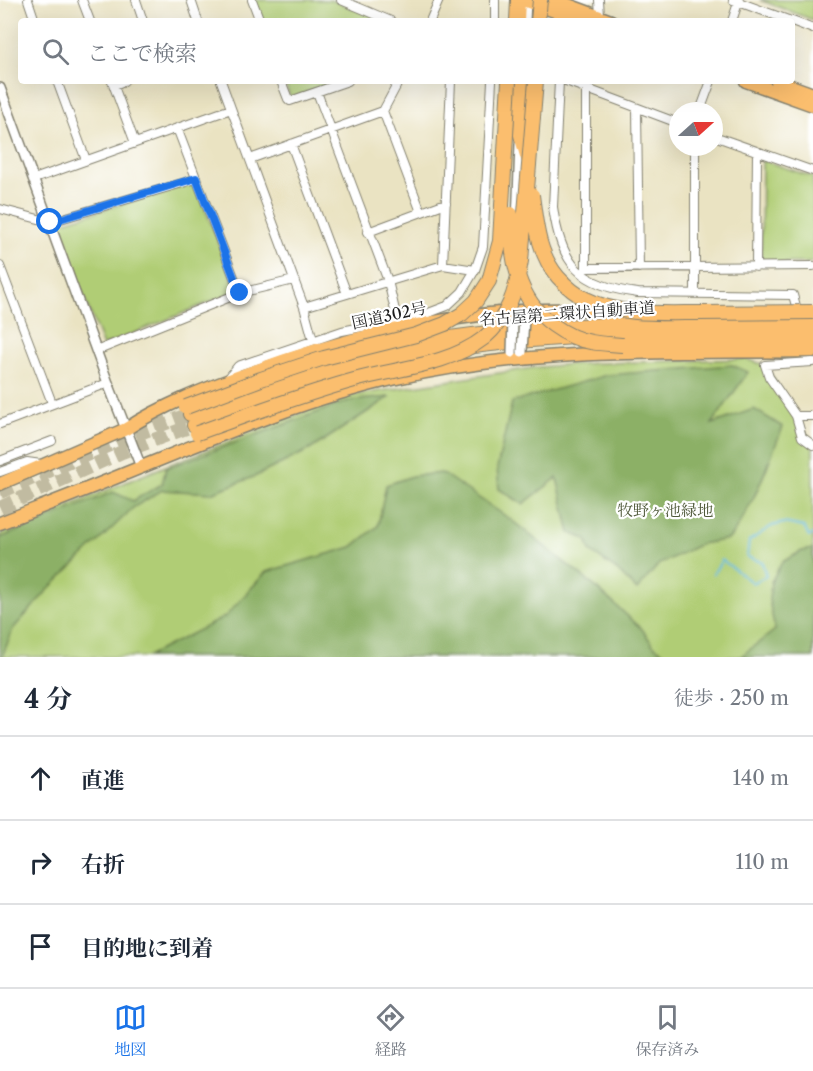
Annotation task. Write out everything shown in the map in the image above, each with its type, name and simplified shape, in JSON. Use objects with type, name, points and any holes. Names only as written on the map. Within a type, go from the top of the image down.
[{"type":"highway","points":[[519,18],[529,1]]},
{"type":"highway","points":[[529,1],[535,18]]},
{"type":"highway","points":[[192,420],[261,379],[324,358],[416,335],[445,324],[462,314],[476,301],[489,281],[500,241],[509,84]]},
{"type":"highway","points":[[514,84],[510,226],[513,260],[517,278],[533,308],[544,319],[563,332],[589,342],[623,345],[809,331]]},
{"type":"highway","points":[[522,84],[521,135],[528,166],[538,240],[557,276],[572,290],[587,300],[614,308],[647,313],[813,312]]},
{"type":"highway","points":[[192,420],[307,394],[360,378],[442,358],[466,349],[484,337],[496,325],[510,304],[517,284],[533,128],[532,84]]},
{"type":"highway","points":[[528,166],[539,125],[541,84]]},
{"type":"highway","name":"名古屋第二環状自動車道","points":[[192,420],[287,380],[380,352],[471,335],[530,328],[600,324],[809,331]]},
{"type":"main road","points":[[529,1],[601,18]]},
{"type":"main road","points":[[559,7],[579,18]]},
{"type":"main road","points":[[754,84],[813,105]]},
{"type":"main road","points":[[785,84],[813,94]]},
{"type":"main road","name":"国道302号","points":[[0,484],[126,429],[141,419],[227,380],[301,354],[361,337],[428,323],[518,314],[813,306]]},
{"type":"main road","points":[[0,523],[201,441],[338,393],[397,378],[517,356],[813,351]]},
{"type":"street","points":[[28,0],[34,18]]},
{"type":"street","points":[[82,0],[89,18]]},
{"type":"street","points":[[136,0],[143,18]]},
{"type":"street","points":[[191,0],[197,18]]},
{"type":"street","points":[[252,0],[259,18]]},
{"type":"street","points":[[341,0],[382,18]]},
{"type":"street","points":[[431,18],[439,0]]},
{"type":"street","points":[[495,0],[495,18]]},
{"type":"street","points":[[599,0],[605,18]]},
{"type":"street","points":[[526,18],[529,1]]},
{"type":"street","points":[[733,18],[736,1],[783,18]]},
{"type":"street","points":[[795,22],[813,29]]},
{"type":"street","points":[[58,84],[86,160]]},
{"type":"street","points":[[113,84],[135,143]]},
{"type":"street","points":[[222,84],[314,340]]},
{"type":"street","points":[[282,84],[290,101],[340,84]]},
{"type":"street","points":[[250,159],[383,111],[397,84]]},
{"type":"street","points":[[443,265],[451,84]]},
{"type":"street","points":[[227,380],[238,366],[314,340],[426,314],[447,306],[462,292],[475,270],[483,247],[492,84]]},
{"type":"street","points":[[517,356],[522,84]]},
{"type":"street","points":[[518,314],[532,84]]},
{"type":"street","points":[[559,84],[553,207],[555,226],[566,257],[606,287],[622,291],[793,295],[796,306]]},
{"type":"street","points":[[583,270],[587,84],[637,108],[669,120]]},
{"type":"street","points":[[703,102],[710,84]]},
{"type":"street","points":[[0,88],[141,467]]},
{"type":"street","points":[[317,92],[388,281],[397,319]]},
{"type":"street","points":[[637,108],[639,268]]},
{"type":"street","points":[[34,179],[231,109]]},
{"type":"street","points":[[383,111],[421,212]]},
{"type":"street","points":[[177,128],[240,293]]},
{"type":"street","points":[[723,139],[813,171]]},
{"type":"street","points":[[291,144],[347,294]]},
{"type":"street","points":[[756,267],[757,151]]},
{"type":"street","points":[[695,156],[695,293]]},
{"type":"street","points":[[0,209],[50,222],[196,178]]},
{"type":"street","points":[[368,232],[446,203]]},
{"type":"street","points":[[304,307],[443,265],[475,270]]},
{"type":"street","points":[[0,266],[52,403]]},
{"type":"street","points":[[583,270],[813,266]]},
{"type":"street","points":[[96,351],[240,293],[294,280]]},
{"type":"street","points":[[813,362],[765,365],[769,377],[796,416],[802,437],[813,445]]},
{"type":"street","points":[[0,424],[108,383]]},
{"type":"street","points":[[796,416],[813,416]]},
{"type":"street","points":[[0,461],[52,441]]},
{"type":"street","points":[[0,472],[27,462],[46,464]]},
{"type":"green space","points":[[254,0],[331,0],[380,18],[261,18]]},
{"type":"green space","points":[[760,0],[813,0],[813,20]]},
{"type":"green space","points":[[285,84],[332,84],[293,98],[290,97]]},
{"type":"green space","points":[[762,160],[813,177],[813,261],[810,263],[764,263],[761,258]]},
{"type":"green space","points":[[195,182],[237,291],[103,346],[56,224]]},
{"type":"green space","name":"牧野ヶ池緑地","points":[[746,359],[765,365],[796,416],[802,437],[813,445],[813,657],[0,657],[0,534],[158,469],[342,397],[572,364]]},
{"type":"green space","points":[[732,365],[748,372],[712,424],[754,409],[783,427],[760,485],[729,539],[701,544],[659,564],[637,590],[618,571],[590,551],[586,539],[570,533],[557,478],[523,504],[499,489],[497,468],[512,402],[607,375]]},
{"type":"green space","points":[[390,397],[311,449],[256,476],[211,493],[162,490],[134,507],[47,591],[13,629],[2,657],[0,657],[0,538],[113,492],[133,501],[162,484],[166,468],[348,401]]},
{"type":"green space","points":[[442,473],[510,519],[592,584],[642,629],[653,645],[670,657],[146,657],[225,617],[266,572],[352,547],[378,526],[386,485],[412,476]]},
{"type":"green space","points":[[813,549],[813,657],[740,657],[775,630],[769,600],[771,582],[782,562],[802,551]]},
{"type":"waterway","points":[[713,574],[722,560],[753,583],[766,576],[762,562],[747,557],[749,541],[772,526],[784,523],[804,527],[809,537],[813,534]]},
{"type":"tunnel","points":[[0,492],[119,441],[190,414]]},
{"type":"tunnel","points":[[0,508],[122,452],[194,425]]},
{"type":"route","points":[[50,222],[196,178],[240,293]]}]
